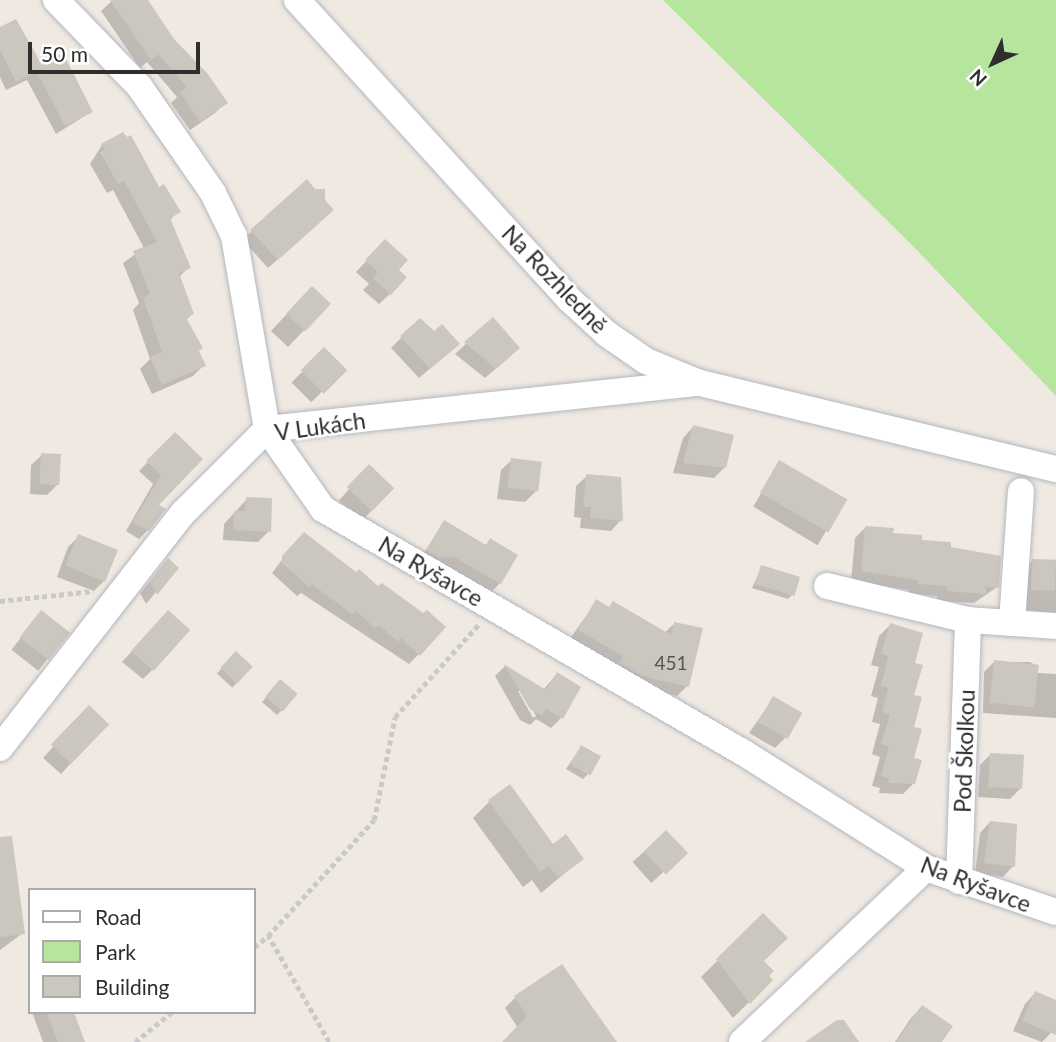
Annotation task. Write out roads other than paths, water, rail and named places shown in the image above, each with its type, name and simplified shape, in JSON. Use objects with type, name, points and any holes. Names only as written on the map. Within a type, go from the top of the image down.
[{"type":"street","name":"Na Ryšavce","points":[[56,0],[139,86],[213,192],[234,236],[267,429],[323,509],[744,753],[926,868],[1056,912]]},
{"type":"street","name":"Na Rozhledně","points":[[297,0],[569,299],[607,334],[646,361],[700,383],[1056,469]]},
{"type":"street","name":"V Lukách","points":[[0,748],[184,512],[267,429],[700,383]]},
{"type":"street","points":[[1012,623],[1021,491]]},
{"type":"street","points":[[827,586],[968,620],[1056,626]]},
{"type":"street","name":"Pod Školkou","points":[[959,881],[968,620]]},
{"type":"street","points":[[742,1042],[926,868]]}]
